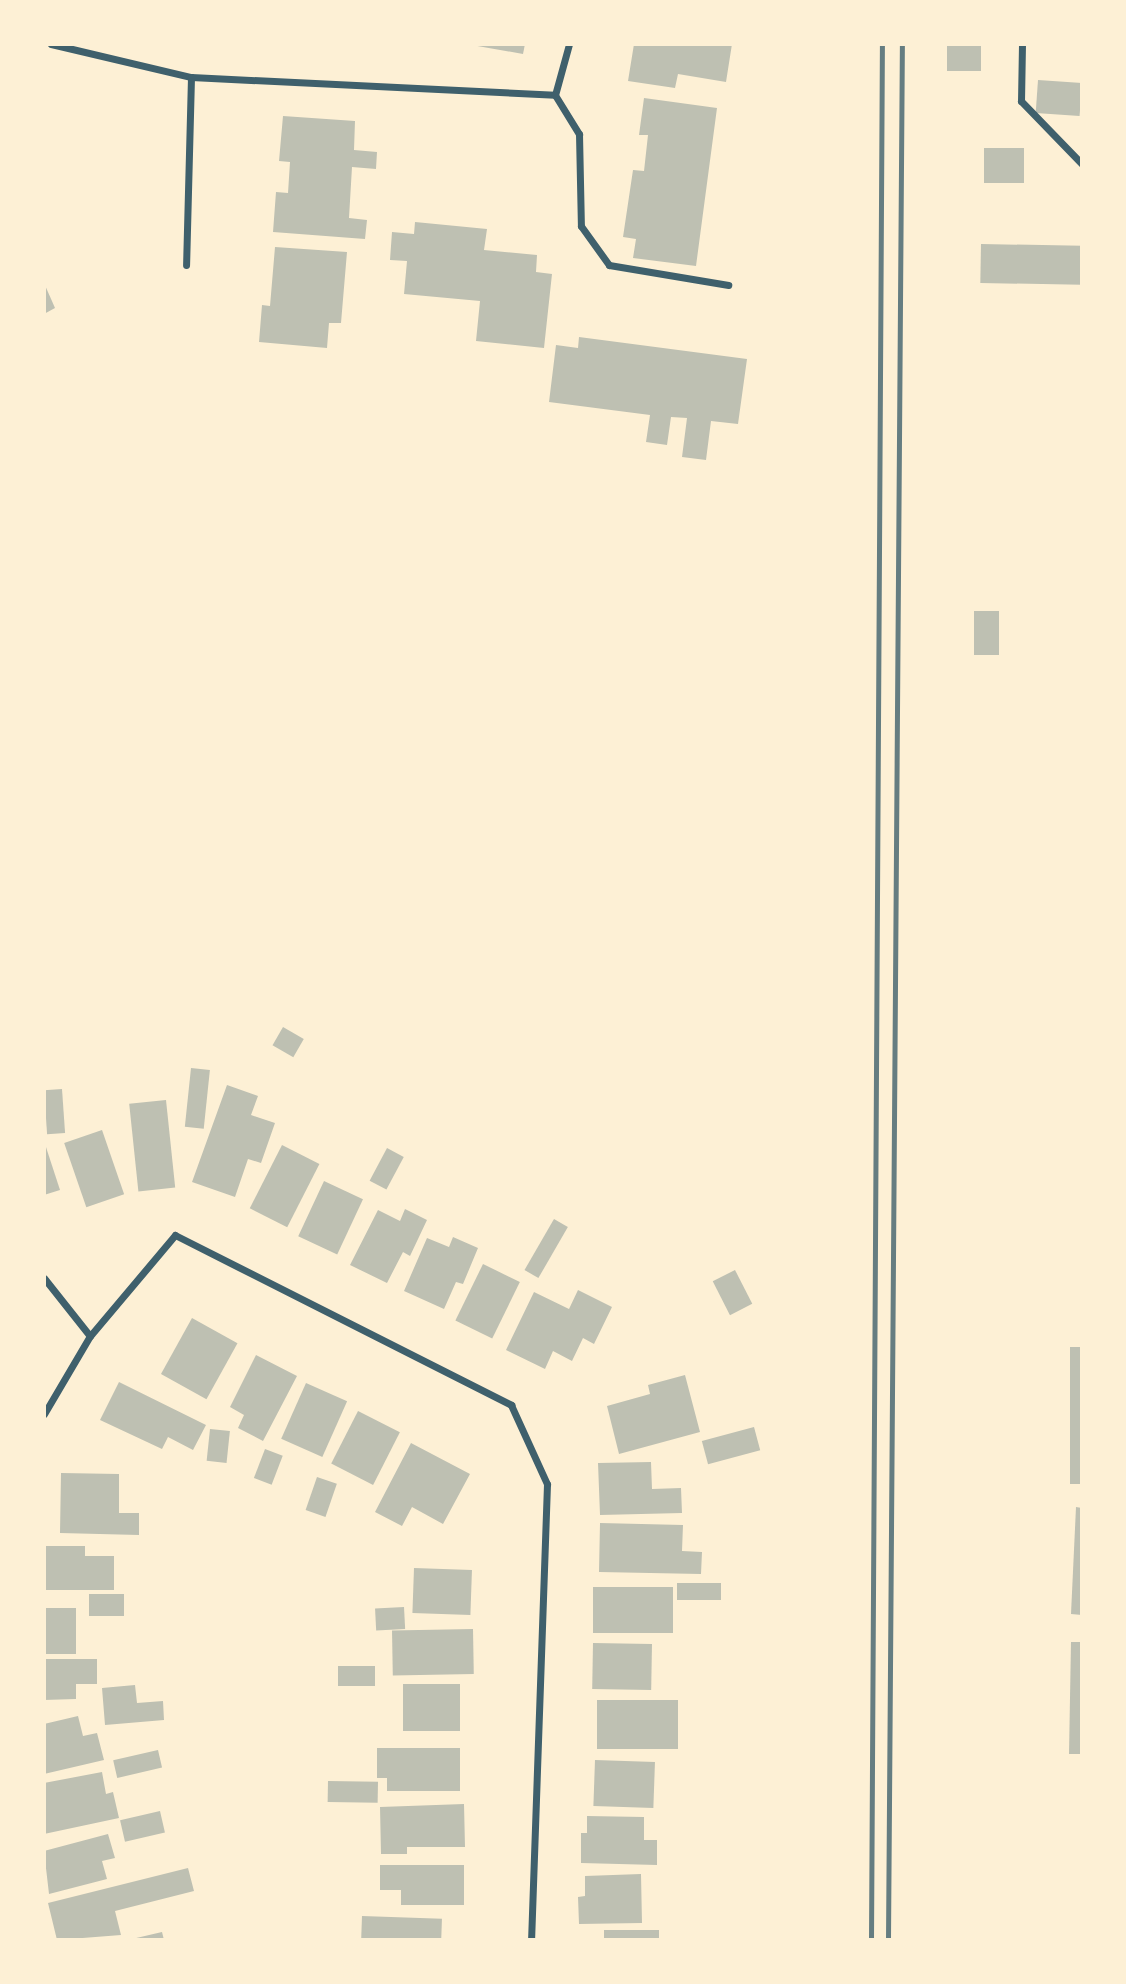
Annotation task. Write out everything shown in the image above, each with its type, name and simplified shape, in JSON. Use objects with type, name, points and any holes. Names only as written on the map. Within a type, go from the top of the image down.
[{"type":"street","points":[[51,44],[191,77],[555,94]]},
{"type":"street","points":[[569,44],[555,94],[579,134],[581,226],[609,265],[728,285]]},
{"type":"street","points":[[1022,44],[1021,101],[1082,164]]},
{"type":"street","points":[[186,265],[191,77]]},
{"type":"street","points":[[44,1414],[90,1336],[175,1235],[511,1405],[547,1484],[531,1940]]},
{"type":"street","points":[[44,1278],[90,1336]]},
{"type":"building","points":[[466,44],[525,44],[523,54]]},
{"type":"building","points":[[634,44],[732,44],[726,82],[678,74],[675,88],[628,81]]},
{"type":"building","points":[[947,44],[981,44],[981,71],[947,71]]},
{"type":"building","points":[[1038,80],[1082,83],[1080,116],[1036,113]]},
{"type":"building","points":[[644,98],[717,108],[696,266],[633,258],[636,239],[623,237],[633,170],[644,171],[648,135],[639,135]]},
{"type":"building","points":[[283,116],[355,121],[354,150],[377,152],[376,169],[352,167],[349,218],[367,220],[365,239],[273,232],[276,192],[288,193],[290,162],[279,161]]},
{"type":"building","points":[[984,148],[1024,148],[1024,183],[984,183]]},
{"type":"building","points":[[415,222],[487,229],[484,250],[537,255],[536,272],[552,274],[544,348],[476,341],[480,301],[404,294],[407,261],[390,260],[392,232],[414,234]]},
{"type":"building","points":[[981,244],[1082,246],[1081,285],[980,283]]},
{"type":"building","points":[[275,247],[347,252],[341,323],[329,323],[327,348],[259,342],[262,305],[270,306]]},
{"type":"building","points":[[44,283],[55,308],[44,314]]},
{"type":"building","points":[[579,337],[747,359],[738,424],[711,421],[706,460],[682,457],[687,418],[671,417],[667,445],[646,442],[650,415],[549,402],[556,345],[578,348]]},
{"type":"building","points":[[974,611],[999,611],[999,655],[974,655]]},
{"type":"building","points":[[283,1027],[304,1039],[293,1057],[272,1045]]},
{"type":"building","points":[[191,1068],[210,1070],[204,1129],[185,1127]]},
{"type":"building","points":[[227,1085],[258,1096],[251,1115],[275,1123],[261,1163],[248,1159],[235,1197],[192,1182]]},
{"type":"building","points":[[62,1089],[65,1133],[47,1134],[44,1090]]},
{"type":"building","points":[[166,1100],[175,1188],[138,1191],[129,1104]]},
{"type":"building","points":[[102,1130],[124,1194],[86,1207],[64,1143]]},
{"type":"building","points":[[44,1141],[60,1190],[44,1195]]},
{"type":"building","points":[[282,1145],[319,1164],[287,1227],[250,1208]]},
{"type":"building","points":[[387,1148],[404,1157],[386,1190],[370,1181]]},
{"type":"building","points":[[324,1181],[363,1199],[337,1254],[298,1236]]},
{"type":"building","points":[[405,1209],[427,1220],[410,1256],[403,1252],[387,1283],[350,1265],[378,1210],[400,1221]]},
{"type":"building","points":[[554,1219],[568,1227],[538,1278],[524,1270]]},
{"type":"building","points":[[453,1237],[478,1248],[463,1284],[456,1282],[444,1309],[404,1291],[427,1238],[449,1247]]},
{"type":"building","points":[[483,1264],[520,1282],[492,1339],[455,1321]]},
{"type":"building","points":[[735,1270],[752,1304],[730,1315],[713,1281]]},
{"type":"building","points":[[578,1290],[612,1307],[594,1344],[583,1338],[572,1361],[553,1351],[545,1369],[506,1350],[534,1292],[569,1309]]},
{"type":"building","points":[[192,1318],[237,1343],[206,1399],[161,1374]]},
{"type":"building","points":[[1070,1347],[1082,1347],[1082,1484],[1070,1484]]},
{"type":"building","points":[[256,1355],[297,1376],[263,1441],[238,1428],[244,1415],[230,1407]]},
{"type":"building","points":[[685,1375],[700,1432],[619,1454],[607,1406],[650,1394],[648,1385]]},
{"type":"building","points":[[119,1382],[206,1425],[193,1450],[168,1437],[162,1449],[100,1420]]},
{"type":"building","points":[[306,1383],[347,1401],[322,1457],[281,1439]]},
{"type":"building","points":[[358,1411],[400,1432],[373,1485],[331,1464]]},
{"type":"building","points":[[754,1427],[760,1450],[708,1464],[702,1441]]},
{"type":"building","points":[[210,1429],[230,1431],[227,1463],[207,1461]]},
{"type":"building","points":[[411,1443],[470,1474],[443,1524],[412,1507],[402,1526],[375,1512]]},
{"type":"building","points":[[265,1449],[283,1456],[272,1485],[254,1478]]},
{"type":"building","points":[[651,1462],[652,1489],[681,1488],[682,1513],[600,1515],[598,1463]]},
{"type":"building","points":[[61,1473],[119,1474],[119,1513],[139,1513],[139,1535],[60,1533]]},
{"type":"building","points":[[317,1477],[337,1484],[325,1517],[306,1510]]},
{"type":"building","points":[[1076,1507],[1082,1508],[1082,1615],[1071,1614]]},
{"type":"building","points":[[600,1523],[683,1525],[682,1551],[702,1552],[701,1574],[599,1572]]},
{"type":"building","points":[[44,1546],[85,1546],[85,1556],[114,1556],[114,1590],[44,1590]]},
{"type":"building","points":[[414,1568],[472,1570],[470,1615],[412,1613]]},
{"type":"building","points":[[677,1583],[721,1583],[721,1600],[677,1600]]},
{"type":"building","points":[[593,1587],[673,1587],[673,1633],[593,1633]]},
{"type":"building","points":[[89,1594],[124,1594],[124,1616],[89,1616]]},
{"type":"building","points":[[404,1607],[405,1629],[376,1630],[375,1609]]},
{"type":"building","points":[[44,1608],[76,1608],[76,1654],[44,1654]]},
{"type":"building","points":[[473,1629],[474,1674],[393,1675],[392,1630]]},
{"type":"building","points":[[1071,1642],[1082,1642],[1082,1754],[1069,1754]]},
{"type":"building","points":[[593,1643],[652,1644],[651,1690],[592,1689]]},
{"type":"building","points":[[44,1659],[97,1659],[97,1684],[76,1684],[76,1699],[44,1700]]},
{"type":"building","points":[[338,1666],[375,1666],[375,1686],[338,1686]]},
{"type":"building","points":[[403,1684],[460,1684],[460,1731],[403,1731]]},
{"type":"building","points":[[135,1685],[137,1703],[163,1701],[164,1720],[105,1725],[102,1688]]},
{"type":"building","points":[[597,1700],[678,1700],[678,1749],[597,1749]]},
{"type":"building","points":[[78,1716],[83,1736],[97,1733],[104,1760],[44,1774],[44,1724]]},
{"type":"building","points":[[377,1748],[460,1748],[460,1791],[387,1791],[387,1778],[377,1778]]},
{"type":"building","points":[[158,1750],[162,1768],[117,1778],[113,1760]]},
{"type":"building","points":[[595,1760],[655,1762],[653,1808],[593,1806]]},
{"type":"building","points":[[102,1772],[106,1794],[113,1792],[119,1818],[44,1834],[44,1783]]},
{"type":"building","points":[[328,1781],[378,1782],[378,1803],[328,1802]]},
{"type":"building","points":[[464,1804],[465,1847],[407,1847],[407,1854],[381,1854],[380,1807]]},
{"type":"building","points":[[160,1811],[165,1832],[125,1842],[120,1820]]},
{"type":"building","points":[[587,1816],[644,1817],[644,1840],[657,1840],[657,1865],[581,1863],[581,1833],[587,1833]]},
{"type":"building","points":[[108,1834],[115,1858],[102,1861],[107,1879],[49,1894],[44,1851]]},
{"type":"building","points":[[380,1865],[464,1865],[464,1905],[401,1905],[401,1890],[380,1890]]},
{"type":"building","points":[[188,1868],[194,1891],[115,1911],[121,1935],[57,1940],[48,1903]]},
{"type":"building","points":[[641,1874],[642,1923],[579,1924],[578,1897],[585,1896],[585,1876]]},
{"type":"building","points":[[362,1916],[442,1919],[441,1940],[361,1940]]},
{"type":"building","points":[[604,1930],[659,1930],[659,1940],[604,1940]]},
{"type":"building","points":[[162,1932],[164,1940],[132,1940],[132,1939]]},
{"type":"railway","points":[[871,1940],[882,44]]},
{"type":"railway","points":[[888,1940],[902,44]]}]
